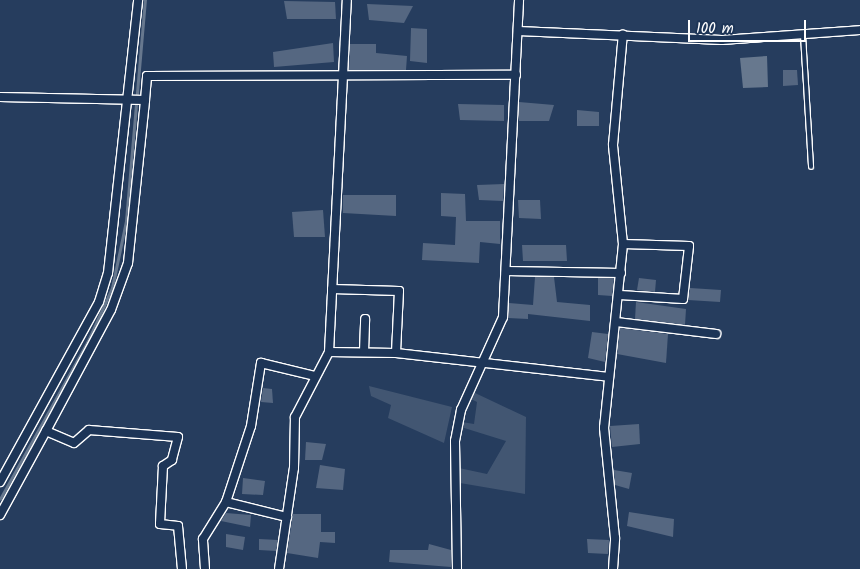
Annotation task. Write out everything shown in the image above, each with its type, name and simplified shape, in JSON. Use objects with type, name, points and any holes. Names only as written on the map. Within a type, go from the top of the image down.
[{"type":"street","points":[[0,482],[99,302],[114,241],[138,0]]},
{"type":"street","points":[[279,569],[287,517],[295,418],[329,352],[347,0]]},
{"type":"street","points":[[457,569],[454,441],[461,410],[485,363],[502,317],[506,271],[519,0]]},
{"type":"street","points":[[518,31],[623,34],[722,40],[860,30]]},
{"type":"street","points":[[613,569],[615,538],[604,451],[609,377],[620,295],[623,244],[613,145],[623,34]]},
{"type":"street","points":[[0,515],[111,310],[125,271],[147,76],[516,75]]},
{"type":"street","points":[[0,97],[143,100]]},
{"type":"street","points":[[620,295],[683,300],[689,246],[623,244]]},
{"type":"street","points":[[506,271],[621,273]]},
{"type":"street","points":[[332,289],[399,291],[396,353]]},
{"type":"street","points":[[364,352],[365,319]]},
{"type":"street","points":[[616,322],[716,334]]},
{"type":"street","points":[[329,352],[396,353],[609,377]]},
{"type":"street","points":[[205,569],[203,539],[226,502],[251,426],[260,363],[315,376]]},
{"type":"street","points":[[46,431],[74,443],[89,430],[178,438],[172,460],[163,466],[160,524],[178,526],[182,569]]},
{"type":"street","points":[[226,502],[287,517]]},
{"type":"lane","points":[[803,33],[811,167]]},
{"type":"shaded area","points":[[767,56],[768,87],[743,88],[740,58]]},
{"type":"shaded area","points":[[369,386],[452,407],[444,443],[388,418],[391,405],[371,396]]},
{"type":"shaded area","points":[[473,392],[526,417],[525,494],[460,483],[459,468],[487,474],[506,441],[461,427],[462,422],[474,424],[477,402],[469,398]]},
{"type":"building","points":[[284,1],[335,2],[336,19],[287,19]]},
{"type":"building","points":[[367,4],[413,6],[404,23],[369,20]]},
{"type":"building","points":[[411,28],[427,29],[427,63],[410,61]]},
{"type":"building","points":[[333,43],[334,62],[274,67],[273,52]]},
{"type":"building","points":[[350,44],[376,44],[376,53],[407,56],[406,70],[349,70]]},
{"type":"building","points":[[783,70],[797,70],[798,85],[783,86]]},
{"type":"building","points":[[519,102],[554,105],[549,121],[519,121]]},
{"type":"building","points":[[458,104],[504,105],[504,121],[460,120]]},
{"type":"building","points":[[577,110],[599,112],[599,126],[577,126]]},
{"type":"building","points":[[504,184],[503,201],[479,200],[477,185]]},
{"type":"building","points":[[441,193],[465,194],[466,221],[500,221],[500,244],[480,242],[479,263],[422,260],[423,243],[455,245],[456,217],[441,216]]},
{"type":"building","points":[[343,195],[396,195],[396,216],[343,213]]},
{"type":"building","points":[[518,200],[540,200],[541,219],[519,218]]},
{"type":"building","points":[[323,210],[325,237],[294,237],[292,212]]},
{"type":"building","points":[[522,245],[566,245],[567,261],[523,261]]},
{"type":"building","points":[[535,277],[554,277],[557,302],[590,305],[590,321],[528,314],[528,319],[508,318],[509,303],[533,305]]},
{"type":"building","points":[[598,278],[614,278],[612,296],[598,295]]},
{"type":"building","points":[[639,278],[656,280],[655,292],[637,290]]},
{"type":"building","points":[[690,288],[721,290],[720,302],[688,300]]},
{"type":"building","points":[[636,302],[686,309],[685,325],[635,319]]},
{"type":"building","points":[[620,328],[668,334],[666,363],[617,354]]},
{"type":"building","points":[[592,332],[608,334],[605,362],[588,358]]},
{"type":"building","points":[[263,388],[272,389],[273,403],[261,402]]},
{"type":"building","points":[[639,424],[640,444],[612,447],[610,426]]},
{"type":"building","points":[[306,442],[326,444],[322,460],[305,460]]},
{"type":"building","points":[[320,465],[345,469],[343,490],[316,488]]},
{"type":"building","points":[[614,470],[632,473],[629,489],[615,485]]},
{"type":"building","points":[[243,478],[265,481],[263,495],[242,494]]},
{"type":"building","points":[[629,512],[674,519],[673,537],[627,526]]},
{"type":"building","points":[[226,513],[251,515],[250,527],[221,521]]},
{"type":"building","points":[[293,514],[321,514],[321,532],[335,532],[335,543],[320,542],[318,558],[287,553]]},
{"type":"building","points":[[226,534],[245,537],[243,550],[226,547]]},
{"type":"building","points":[[259,539],[278,540],[276,551],[259,550]]},
{"type":"building","points":[[587,539],[609,540],[608,554],[588,553]]},
{"type":"building","points":[[429,544],[451,550],[451,567],[389,562],[390,550],[428,550]]},
{"type":"waterway","points":[[0,499],[87,343],[112,288],[126,221],[145,0]]}]
